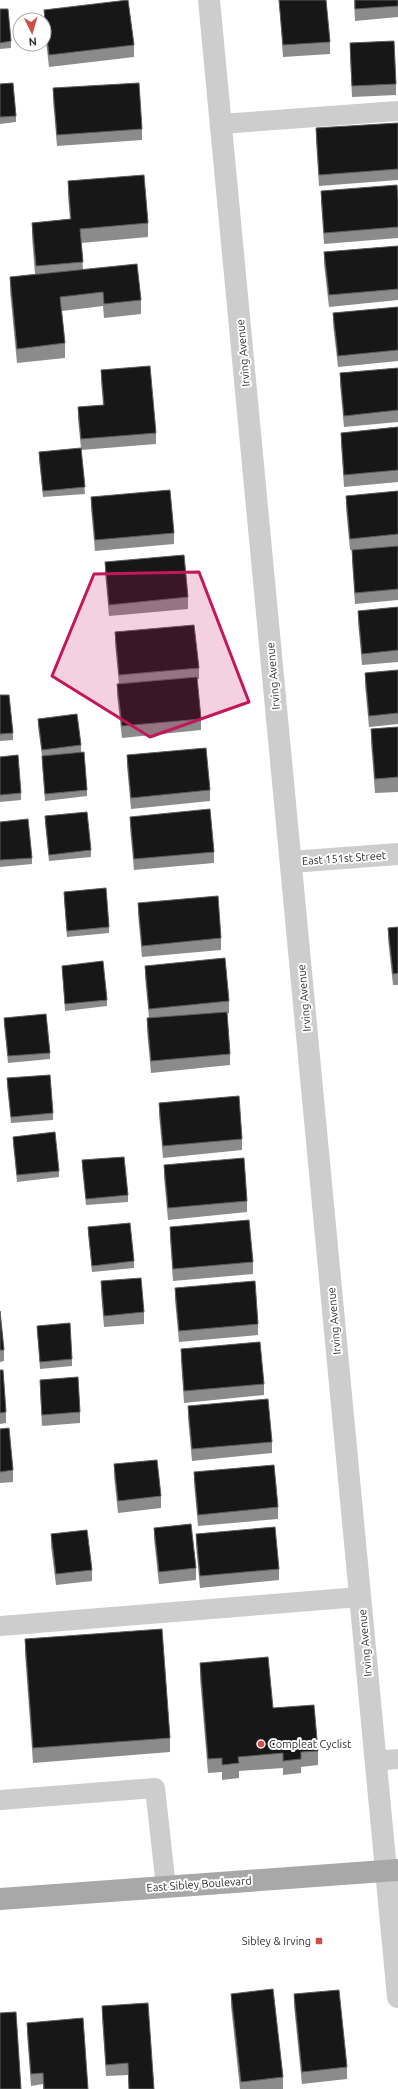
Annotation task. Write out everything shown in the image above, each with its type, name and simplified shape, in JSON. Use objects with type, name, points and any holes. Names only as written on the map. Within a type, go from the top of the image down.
[{"type":"main road","name":"East Sibley Boulevard","points":[[0,1899],[392,1870]]},
{"type":"street","name":"Irving Avenue","points":[[209,0],[376,1761],[392,1870],[398,1997]]},
{"type":"street","name":"East 151st Street","points":[[291,862],[398,854]]},
{"type":"lane","points":[[221,124],[398,111]]},
{"type":"lane","points":[[0,1626],[360,1597]]},
{"type":"lane","points":[[376,1761],[398,1759]]},
{"type":"lane","points":[[0,1800],[155,1788],[166,1887]]},
{"type":"highlighted area","points":[[199,572],[249,702],[150,737],[52,676],[94,574]]},
{"type":"building","points":[[128,0],[134,45],[49,55],[49,52],[52,52],[52,12],[44,12],[44,10]]},
{"type":"building","points":[[279,0],[326,0],[330,42],[283,45]]},
{"type":"building","points":[[355,0],[398,0],[398,6],[355,9]]},
{"type":"building","points":[[0,9],[8,9],[11,41],[0,43]]},
{"type":"building","points":[[394,41],[396,84],[352,86],[350,43]]},
{"type":"building","points":[[13,83],[16,116],[0,117],[0,84]]},
{"type":"building","points":[[139,83],[142,129],[57,135],[53,88]]},
{"type":"building","points":[[398,123],[398,169],[319,175],[316,128]]},
{"type":"building","points":[[144,175],[148,223],[80,229],[83,262],[36,266],[32,223],[71,219],[68,181]]},
{"type":"building","points":[[397,185],[398,227],[324,233],[321,191]]},
{"type":"building","points":[[398,246],[398,289],[329,295],[324,252]]},
{"type":"building","points":[[137,264],[141,300],[104,304],[103,292],[60,297],[65,343],[17,349],[10,277]]},
{"type":"building","points":[[398,307],[398,350],[338,356],[333,313]]},
{"type":"building","points":[[150,366],[156,433],[81,439],[78,407],[104,405],[101,370]]},
{"type":"building","points":[[398,368],[398,410],[344,416],[340,373]]},
{"type":"building","points":[[398,427],[398,470],[344,475],[341,433]]},
{"type":"building","points":[[81,448],[85,487],[43,491],[39,452]]},
{"type":"building","points":[[170,490],[174,533],[95,540],[91,497]]},
{"type":"building","points":[[398,491],[398,534],[350,539],[346,496]]},
{"type":"building","points":[[398,546],[398,589],[355,593],[352,550]]},
{"type":"building","points":[[184,555],[188,597],[109,605],[105,562]]},
{"type":"building","points":[[398,607],[398,650],[362,654],[358,611]]},
{"type":"building","points":[[194,625],[199,668],[119,675],[115,632]]},
{"type":"building","points":[[398,670],[398,713],[369,716],[365,673]]},
{"type":"building","points":[[197,677],[201,719],[122,726],[117,684]]},
{"type":"building","points":[[0,695],[9,695],[13,733],[0,734]]},
{"type":"building","points":[[77,714],[81,745],[42,750],[38,719]]},
{"type":"building","points":[[398,727],[398,777],[375,779],[371,729]]},
{"type":"building","points":[[206,748],[210,790],[131,798],[127,755]]},
{"type":"building","points":[[84,752],[87,790],[45,794],[42,756]]},
{"type":"building","points":[[18,755],[21,793],[0,795],[0,757]]},
{"type":"building","points":[[210,809],[214,852],[134,859],[130,817]]},
{"type":"building","points":[[87,812],[91,850],[49,855],[45,816]]},
{"type":"building","points":[[28,819],[32,858],[0,860],[0,822]]},
{"type":"building","points":[[106,888],[109,927],[67,931],[64,892]]},
{"type":"building","points":[[218,896],[221,938],[142,946],[138,903]]},
{"type":"building","points":[[398,927],[398,973],[393,974],[388,928]]},
{"type":"building","points":[[225,958],[229,1001],[149,1009],[145,966]]},
{"type":"building","points":[[103,961],[107,1000],[65,1004],[62,966]]},
{"type":"building","points":[[227,1012],[230,1054],[151,1061],[147,1018]]},
{"type":"building","points":[[46,1014],[50,1053],[8,1056],[4,1018]]},
{"type":"building","points":[[50,1075],[53,1113],[11,1117],[7,1078]]},
{"type":"building","points":[[239,1096],[242,1139],[163,1146],[159,1103]]},
{"type":"building","points":[[55,1132],[59,1171],[17,1175],[13,1137]]},
{"type":"building","points":[[124,1157],[128,1195],[86,1199],[82,1160]]},
{"type":"building","points":[[244,1158],[247,1201],[168,1208],[164,1165]]},
{"type":"building","points":[[249,1220],[253,1262],[173,1269],[170,1227]]},
{"type":"building","points":[[130,1223],[134,1261],[92,1266],[88,1227]]},
{"type":"building","points":[[141,1278],[144,1312],[104,1316],[101,1281]]},
{"type":"building","points":[[255,1281],[258,1324],[179,1331],[175,1288]]},
{"type":"building","points":[[0,1311],[4,1350],[0,1350]]},
{"type":"building","points":[[70,1323],[72,1359],[40,1362],[37,1326]]},
{"type":"building","points":[[260,1342],[264,1384],[184,1391],[181,1349]]},
{"type":"building","points":[[0,1370],[3,1370],[6,1412],[0,1413]]},
{"type":"building","points":[[78,1377],[80,1412],[42,1415],[40,1380]]},
{"type":"building","points":[[268,1399],[272,1442],[192,1449],[188,1406]]},
{"type":"building","points":[[9,1428],[13,1470],[0,1472],[0,1429]]},
{"type":"building","points":[[157,1460],[161,1496],[118,1501],[114,1464]]},
{"type":"building","points":[[274,1465],[278,1507],[198,1515],[194,1472]]},
{"type":"building","points":[[191,1524],[196,1568],[159,1572],[154,1528]]},
{"type":"building","points":[[275,1527],[279,1569],[200,1576],[196,1534]]},
{"type":"building","points":[[87,1530],[92,1570],[56,1574],[51,1534]]},
{"type":"building","points":[[162,1629],[170,1738],[33,1748],[25,1639]]},
{"type":"building","name":"Compleat Cyclist","points":[[268,1657],[273,1708],[314,1705],[318,1751],[301,1752],[301,1759],[283,1761],[283,1753],[238,1757],[239,1763],[222,1765],[222,1758],[208,1759],[200,1663]]},
{"type":"building","points":[[273,1989],[283,2077],[241,2082],[231,1994]]},
{"type":"building","points":[[339,1990],[347,2067],[302,2072],[294,1994]]},
{"type":"building","points":[[148,2003],[154,2089],[129,2089],[128,2063],[106,2065],[102,2006]]},
{"type":"building","points":[[16,2012],[21,2089],[0,2089],[0,2013]]},
{"type":"building","points":[[83,2018],[88,2089],[44,2089],[43,2073],[31,2074],[27,2023]]},
{"type":"place","name":"Compleat Cyclist","points":[[261,1744]]},
{"type":"place","name":"Sibley & Irving","points":[[319,1941]]}]
